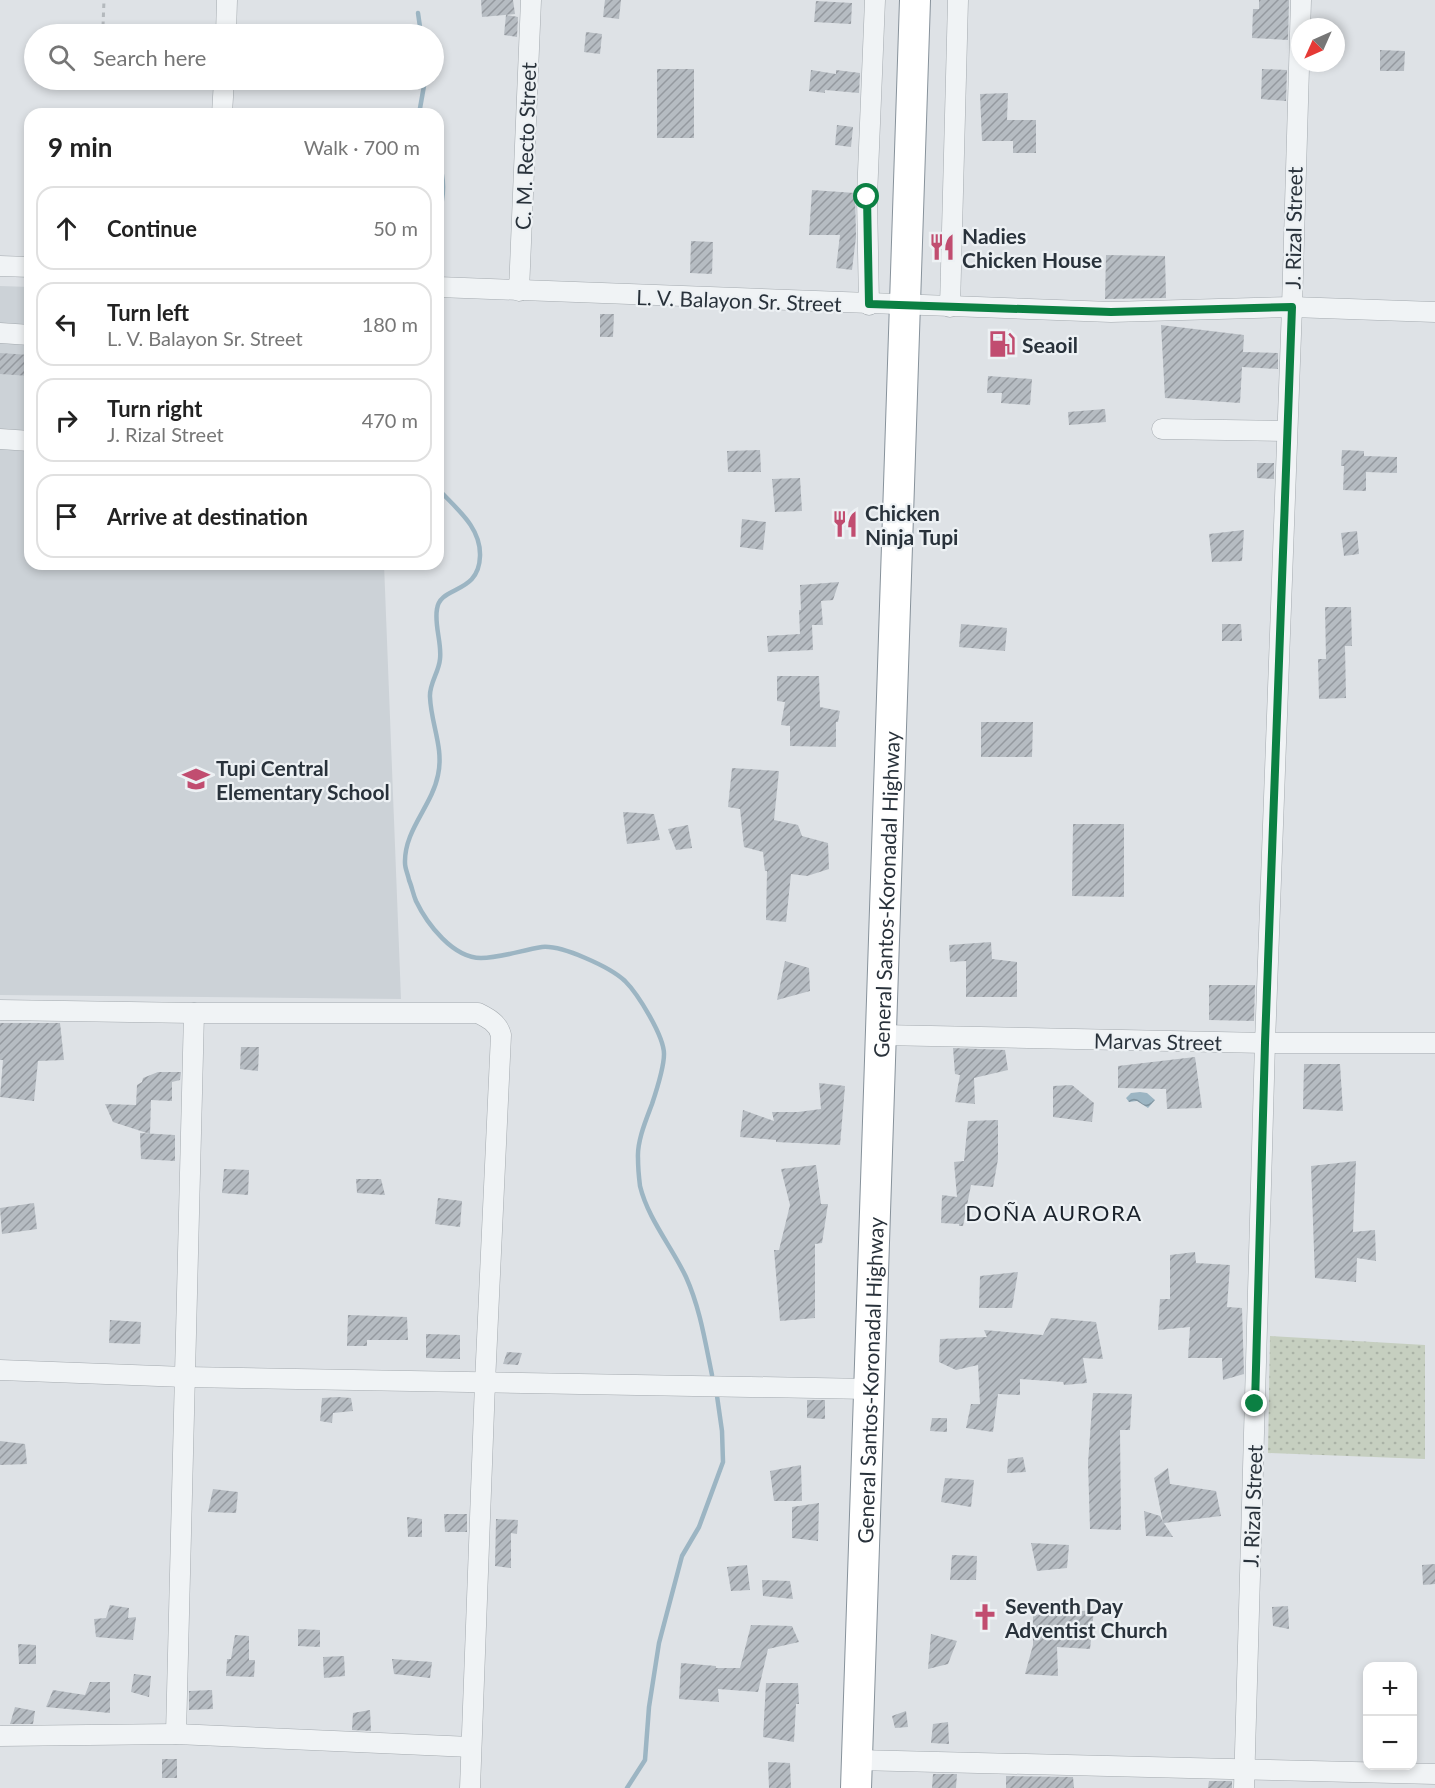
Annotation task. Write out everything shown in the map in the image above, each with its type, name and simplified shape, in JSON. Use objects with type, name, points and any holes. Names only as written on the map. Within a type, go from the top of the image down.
[{"type":"highway","name":"General Santos-Koronadal Highway","points":[[857,1774],[915,0]]},
{"type":"street","points":[[226,24],[227,0]]},
{"type":"street","name":"C. M. Recto Street","points":[[519,291],[531,0]]},
{"type":"street","points":[[869,304],[867,197],[875,0]]},
{"type":"street","points":[[950,307],[958,0]]},
{"type":"street","name":"J. Rizal Street","points":[[1244,1779],[1265,1043],[1301,0]]},
{"type":"street","points":[[222,108],[223,90]]},
{"type":"street","points":[[0,266],[24,267]]},
{"type":"street","name":"L. V. Balayon Sr. Street","points":[[444,287],[1111,312],[1292,307],[1435,312]]},
{"type":"street","points":[[0,333],[24,335]]},
{"type":"street","points":[[1162,429],[1287,431]]},
{"type":"street","points":[[0,439],[24,441]]},
{"type":"street","points":[[0,1010],[478,1013],[500,1029],[470,1788]]},
{"type":"street","points":[[176,1734],[194,1013]]},
{"type":"street","name":"Marvas Street","points":[[881,1035],[1265,1043],[1435,1043]]},
{"type":"street","points":[[0,1370],[185,1377],[869,1389]]},
{"type":"street","points":[[0,1736],[176,1734],[471,1747]]},
{"type":"street","points":[[857,1774],[1244,1779],[1435,1774]]},
{"type":"path","points":[[103,24],[104,0]]},
{"type":"shaded area","name":"Tupi Central Elementary School","points":[[0,286],[24,287],[24,570],[384,570],[401,999],[0,995]]},
{"type":"green space","points":[[1270,1336],[1425,1345],[1425,1459],[1268,1453]]},
{"type":"water","points":[[1131,1093],[1147,1093],[1155,1100],[1148,1108],[1137,1101],[1129,1102],[1126,1098]]},
{"type":"building","points":[[481,0],[513,0],[515,14],[482,17]]},
{"type":"building","points":[[605,0],[621,0],[619,19],[603,17]]},
{"type":"building","points":[[1259,0],[1289,0],[1288,40],[1252,38],[1253,9],[1259,9]]},
{"type":"building","points":[[816,1],[852,3],[851,24],[814,22]]},
{"type":"building","points":[[506,15],[518,17],[517,37],[504,35]]},
{"type":"building","points":[[586,32],[602,34],[600,54],[584,52]]},
{"type":"building","points":[[1380,50],[1405,51],[1404,71],[1380,71]]},
{"type":"building","points":[[657,69],[694,69],[694,138],[657,138]]},
{"type":"building","points":[[1262,69],[1287,70],[1286,101],[1261,99]]},
{"type":"building","points":[[811,70],[836,74],[836,70],[860,73],[859,93],[809,91]]},
{"type":"building","points":[[1008,93],[1007,120],[1036,120],[1036,153],[1013,153],[1013,141],[982,141],[980,94]]},
{"type":"building","points":[[837,125],[853,127],[851,147],[835,145]]},
{"type":"building","points":[[812,190],[855,193],[856,237],[852,270],[836,268],[840,235],[809,235]]},
{"type":"building","points":[[691,241],[713,242],[712,274],[690,273]]},
{"type":"building","points":[[1106,255],[1165,256],[1166,298],[1105,299]]},
{"type":"building","points":[[600,314],[614,314],[613,337],[600,337]]},
{"type":"building","points":[[1161,325],[1244,335],[1243,352],[1278,353],[1278,369],[1242,367],[1240,403],[1165,398]]},
{"type":"building","points":[[0,353],[24,355],[24,376],[0,374]]},
{"type":"building","points":[[988,376],[1032,379],[1030,405],[1001,403],[1002,393],[987,393]]},
{"type":"building","points":[[1105,409],[1106,422],[1069,425],[1068,412]]},
{"type":"building","points":[[760,450],[761,472],[728,472],[727,451]]},
{"type":"building","points":[[1342,450],[1364,451],[1364,456],[1397,457],[1397,473],[1366,472],[1366,491],[1343,490]]},
{"type":"building","points":[[1257,463],[1274,463],[1274,479],[1257,478]]},
{"type":"building","points":[[800,478],[802,511],[775,512],[772,479]]},
{"type":"building","points":[[742,519],[766,522],[763,550],[740,547]]},
{"type":"building","points":[[1244,530],[1242,561],[1212,562],[1209,534]]},
{"type":"building","points":[[1357,531],[1359,554],[1344,556],[1341,533]]},
{"type":"building","points":[[839,582],[833,600],[821,601],[823,625],[812,625],[813,650],[768,652],[767,636],[800,634],[800,585]]},
{"type":"building","points":[[1325,607],[1351,607],[1352,646],[1345,646],[1346,698],[1319,699],[1318,659],[1326,659]]},
{"type":"building","points":[[961,624],[1007,628],[1005,651],[959,647]]},
{"type":"building","points":[[1222,624],[1241,624],[1242,641],[1222,641]]},
{"type":"building","points":[[777,676],[819,676],[820,707],[840,711],[838,722],[836,722],[836,747],[790,746],[790,726],[781,725],[785,702],[777,701]]},
{"type":"building","points":[[981,722],[1033,722],[1032,757],[981,757]]},
{"type":"building","points":[[732,768],[779,771],[774,820],[798,825],[802,836],[828,843],[829,869],[807,876],[791,874],[786,922],[766,920],[767,871],[765,871],[763,852],[744,847],[740,809],[728,807]]},
{"type":"building","points":[[623,812],[654,814],[660,840],[627,844]]},
{"type":"building","points":[[1073,824],[1124,824],[1124,897],[1072,896]]},
{"type":"building","points":[[688,825],[692,848],[676,850],[668,829]]},
{"type":"building","points":[[991,942],[992,959],[1017,962],[1017,997],[966,997],[966,961],[950,962],[949,945]]},
{"type":"building","points":[[785,961],[809,968],[810,991],[777,1000]]},
{"type":"building","points":[[1209,985],[1255,985],[1254,1021],[1209,1020]]},
{"type":"building","points":[[0,1023],[60,1023],[64,1060],[38,1061],[34,1101],[0,1097],[3,1060],[0,1060]]},
{"type":"building","points":[[241,1047],[259,1047],[258,1071],[240,1069]]},
{"type":"building","points":[[953,1048],[1005,1050],[1008,1070],[974,1078],[975,1104],[955,1102],[960,1075],[955,1074]]},
{"type":"building","points":[[1195,1057],[1202,1108],[1167,1109],[1166,1089],[1118,1088],[1118,1066]]},
{"type":"building","points":[[1304,1064],[1340,1064],[1343,1111],[1303,1109]]},
{"type":"building","points":[[158,1072],[181,1072],[180,1080],[172,1082],[172,1101],[151,1100],[150,1134],[113,1122],[105,1104],[136,1105],[137,1085],[142,1082],[143,1078]]},
{"type":"building","points":[[819,1083],[845,1086],[840,1145],[776,1142],[776,1140],[740,1137],[743,1110],[774,1121],[772,1112],[821,1109]]},
{"type":"building","points":[[1072,1085],[1094,1103],[1092,1122],[1053,1117],[1053,1086]]},
{"type":"building","points":[[998,1120],[998,1159],[993,1187],[971,1185],[963,1226],[941,1223],[942,1195],[957,1197],[954,1162],[964,1161],[968,1121]]},
{"type":"building","points":[[140,1133],[175,1135],[175,1161],[141,1159]]},
{"type":"building","points":[[1356,1161],[1353,1232],[1375,1230],[1376,1261],[1357,1258],[1356,1282],[1315,1278],[1311,1166]]},
{"type":"building","points":[[816,1165],[821,1204],[828,1204],[822,1243],[815,1244],[815,1318],[780,1321],[774,1250],[779,1250],[790,1205],[781,1169]]},
{"type":"building","points":[[224,1169],[249,1170],[248,1195],[222,1193]]},
{"type":"building","points":[[356,1179],[381,1179],[385,1195],[357,1193]]},
{"type":"building","points":[[438,1198],[462,1201],[460,1227],[435,1224]]},
{"type":"building","points":[[34,1203],[37,1229],[2,1234],[0,1208]]},
{"type":"building","points":[[1195,1252],[1196,1263],[1230,1265],[1227,1307],[1242,1308],[1244,1374],[1223,1380],[1222,1358],[1188,1358],[1190,1327],[1158,1330],[1160,1299],[1170,1299],[1170,1255]]},
{"type":"building","points":[[1018,1272],[1012,1308],[979,1308],[980,1276]]},
{"type":"building","points":[[348,1315],[407,1317],[408,1340],[367,1340],[367,1346],[347,1346]]},
{"type":"building","points":[[1051,1318],[1096,1322],[1103,1359],[1083,1358],[1087,1383],[1064,1385],[1063,1382],[1020,1379],[1020,1395],[998,1394],[993,1432],[966,1428],[971,1404],[980,1404],[978,1365],[956,1370],[939,1362],[940,1339],[987,1337],[984,1330],[1043,1335]]},
{"type":"building","points":[[110,1320],[141,1322],[140,1344],[109,1343]]},
{"type":"building","points":[[426,1334],[460,1335],[460,1359],[426,1358]]},
{"type":"building","points":[[507,1352],[522,1353],[518,1365],[503,1364]]},
{"type":"building","points":[[1093,1393],[1132,1394],[1130,1430],[1120,1430],[1121,1530],[1090,1529],[1088,1463]]},
{"type":"building","points":[[322,1398],[351,1398],[353,1411],[333,1413],[332,1423],[320,1421]]},
{"type":"building","points":[[807,1400],[825,1400],[825,1419],[807,1418]]},
{"type":"building","points":[[932,1418],[947,1418],[947,1432],[930,1431]]},
{"type":"building","points":[[0,1441],[25,1444],[27,1464],[0,1465]]},
{"type":"building","points":[[1023,1457],[1026,1472],[1007,1473],[1008,1459]]},
{"type":"building","points":[[801,1465],[802,1501],[774,1501],[770,1471]]},
{"type":"building","points":[[1168,1468],[1170,1484],[1216,1491],[1221,1516],[1164,1523],[1173,1537],[1146,1536],[1144,1511],[1160,1516],[1163,1522],[1154,1478]]},
{"type":"building","points":[[945,1478],[974,1480],[971,1507],[941,1502]]},
{"type":"building","points":[[213,1489],[238,1492],[236,1513],[208,1512]]},
{"type":"building","points":[[819,1503],[818,1541],[792,1538],[792,1507]]},
{"type":"building","points":[[444,1514],[467,1514],[467,1532],[445,1532]]},
{"type":"building","points":[[407,1517],[422,1519],[422,1537],[408,1537]]},
{"type":"building","points":[[496,1519],[518,1520],[517,1534],[511,1533],[511,1568],[495,1566]]},
{"type":"building","points":[[1031,1543],[1069,1545],[1067,1568],[1037,1571]]},
{"type":"building","points":[[952,1555],[977,1556],[976,1580],[950,1580]]},
{"type":"building","points":[[1435,1564],[1435,1584],[1423,1585],[1422,1565]]},
{"type":"building","points":[[747,1565],[750,1590],[731,1591],[727,1567]]},
{"type":"building","points":[[762,1580],[790,1581],[793,1599],[763,1596]]},
{"type":"building","points":[[110,1605],[129,1608],[128,1618],[136,1617],[133,1640],[96,1637],[94,1619],[106,1618]]},
{"type":"building","points":[[1288,1606],[1289,1629],[1273,1626],[1272,1607]]},
{"type":"building","points":[[1094,1610],[1090,1649],[1057,1647],[1058,1676],[1025,1674],[1033,1645],[1033,1615]]},
{"type":"building","points":[[751,1625],[792,1626],[799,1642],[768,1649],[758,1692],[718,1689],[719,1702],[679,1699],[681,1663],[716,1666],[716,1668],[740,1668]]},
{"type":"building","points":[[298,1629],[320,1630],[320,1647],[298,1646]]},
{"type":"building","points":[[931,1634],[957,1641],[948,1664],[928,1669]]},
{"type":"building","points":[[235,1635],[249,1636],[249,1660],[255,1660],[254,1677],[226,1676],[227,1659],[231,1659]]},
{"type":"building","points":[[18,1644],[36,1645],[36,1664],[19,1664]]},
{"type":"building","points":[[344,1656],[345,1676],[324,1678],[323,1657]]},
{"type":"building","points":[[392,1659],[432,1662],[430,1678],[394,1674]]},
{"type":"building","points":[[134,1674],[151,1676],[149,1697],[131,1692]]},
{"type":"building","points":[[90,1682],[110,1682],[110,1713],[46,1707],[53,1690],[85,1695]]},
{"type":"building","points":[[766,1683],[798,1683],[799,1704],[796,1704],[794,1742],[763,1737]]},
{"type":"building","points":[[212,1690],[213,1709],[189,1710],[189,1691]]},
{"type":"building","points":[[15,1707],[35,1711],[33,1724],[10,1724]]},
{"type":"building","points":[[370,1710],[371,1731],[352,1730],[353,1713]]},
{"type":"building","points":[[906,1711],[908,1727],[895,1728],[892,1716]]},
{"type":"building","points":[[948,1722],[949,1744],[931,1743],[933,1724]]},
{"type":"building","points":[[162,1759],[177,1759],[177,1778],[162,1778]]},
{"type":"building","points":[[768,1762],[790,1763],[791,1788],[769,1788]]},
{"type":"building","points":[[933,1774],[957,1774],[956,1788],[932,1788]]},
{"type":"building","points":[[1006,1776],[1073,1777],[1074,1788],[1006,1788]]},
{"type":"building","points":[[1209,1781],[1232,1781],[1232,1788],[1208,1788]]},
{"type":"waterway","points":[[418,13],[420,24]]},
{"type":"waterway","points":[[420,108],[423,90]]},
{"type":"waterway","points":[[444,495],[473,528],[480,556],[478,568],[473,577],[467,584],[445,596],[437,609],[440,659],[430,697],[439,755],[438,775],[409,840],[405,865],[409,880],[416,901],[427,920],[442,938],[461,952],[481,958],[542,947],[573,953],[618,975],[643,1005],[660,1037],[664,1054],[658,1086],[639,1145],[640,1186],[649,1210],[691,1289],[702,1325],[712,1375]]},
{"type":"waterway","points":[[627,1788],[645,1760],[649,1707],[659,1643],[682,1556],[699,1527],[723,1462],[722,1431],[717,1396]]},
{"type":"place","name":"Nadies Chicken House","points":[[942,247]]},
{"type":"place","name":"Seaoil","points":[[1002,344]]},
{"type":"place","name":"Chicken Ninja Tupi","points":[[845,524]]},
{"type":"place","name":"Tupi Central Elementary School","points":[[196,779]]},
{"type":"place","name":"Seventh Day Adventist Church","points":[[985,1617]]},
{"type":"district","name":"DOÑA AURORA","points":[[1054,1212]]},
{"type":"route","points":[[867,197],[869,304],[1111,312],[1292,307],[1265,1043],[1255,1404]]}]
